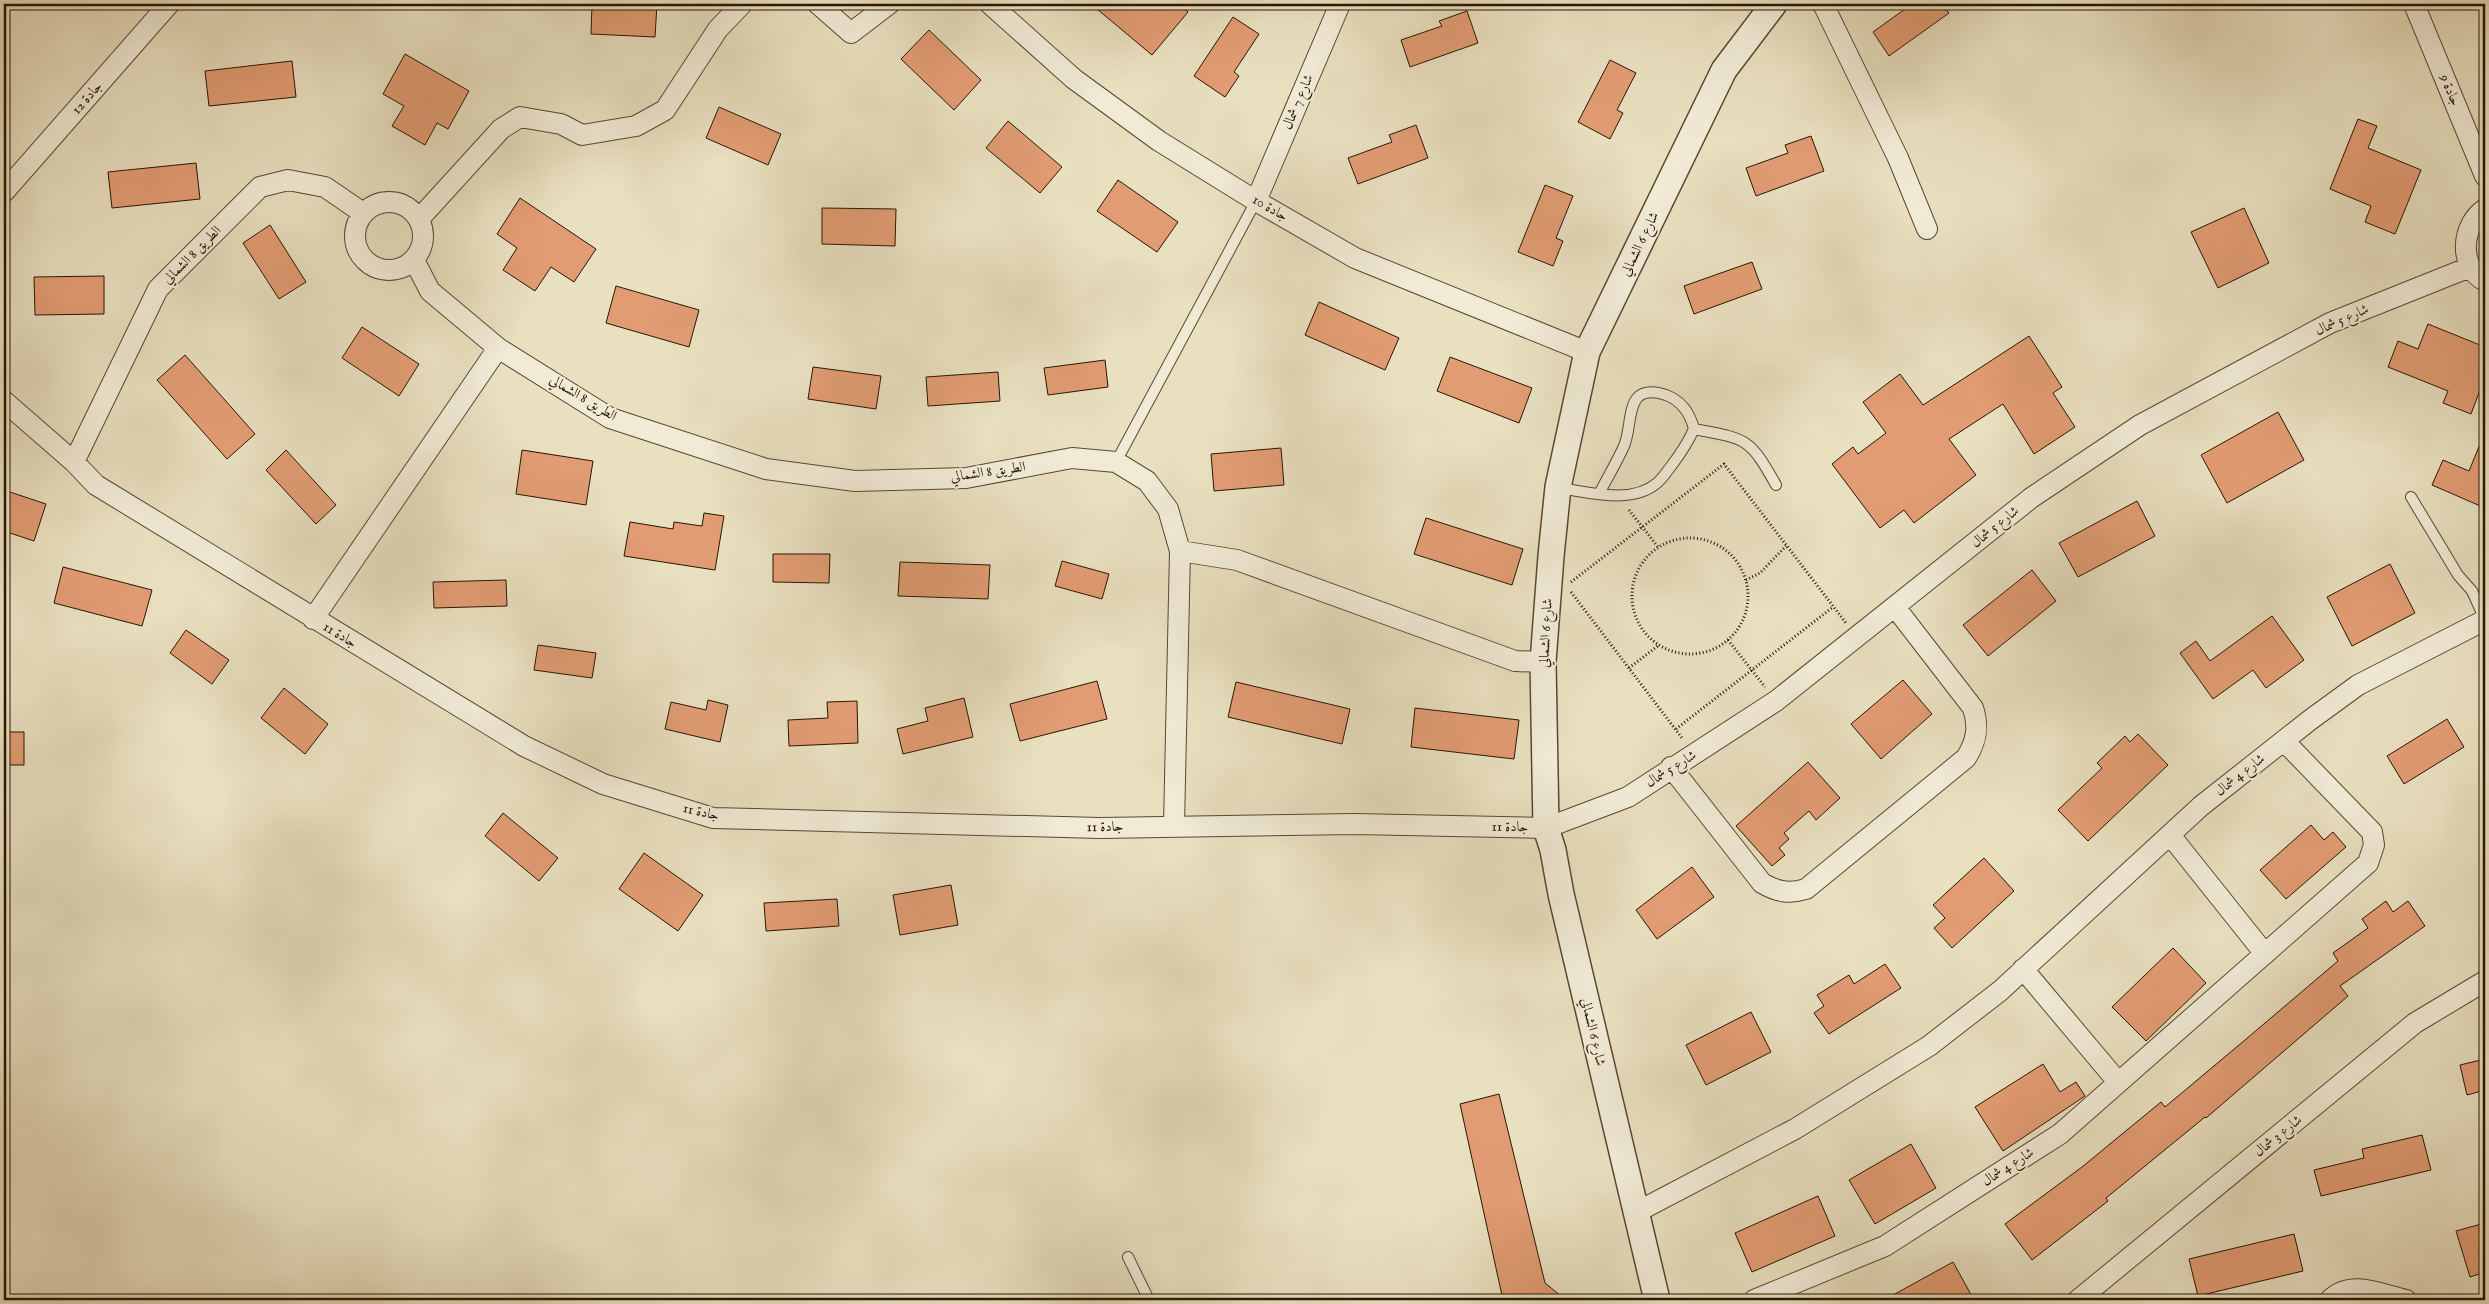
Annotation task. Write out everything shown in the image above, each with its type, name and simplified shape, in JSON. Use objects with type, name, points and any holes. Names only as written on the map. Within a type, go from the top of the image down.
[{"type":"street","name":"جادة 12","points":[[4,192],[169,4]]},
{"type":"street","points":[[420,219],[501,129],[520,117],[561,124],[582,136],[636,126],[665,110],[718,29],[742,4]]},
{"type":"street","points":[[818,4],[851,33],[889,4]]},
{"type":"street","name":"جادة 10","points":[[990,4],[1074,80],[1159,142],[1256,201],[1355,258],[1587,352]]},
{"type":"street","name":"شارع 7 شمال","points":[[1256,201],[1340,4]]},
{"type":"street","name":"شارع 6 الشمالي","points":[[1657,1300],[1561,894],[1553,850],[1546,828],[1544,662],[1558,487],[1587,352],[1724,70],[1774,4]]},
{"type":"street","points":[[1823,4],[1898,158],[1927,229]]},
{"type":"street","name":"جادة 9","points":[[2414,4],[2485,176]]},
{"type":"street","name":"الطريق 8 الشمالي","points":[[74,462],[158,289],[260,187],[288,180],[325,187],[363,213]]},
{"type":"street","points":[[393,201],[408,207],[420,219],[424,240],[414,260],[399,269],[382,270],[366,262],[356,247],[355,229],[363,213],[376,204],[393,201]]},
{"type":"street","points":[[2485,209],[2472,221],[2465,245],[2470,267],[2485,281]]},
{"type":"street","name":"الطريق 8 الشمالي","points":[[414,260],[430,291],[498,348],[610,418],[766,469],[855,481],[966,478],[1072,458],[1116,462],[1147,481],[1168,509],[1180,551],[1174,825]]},
{"type":"street","name":"شارع 5 شمال","points":[[1546,828],[1628,796],[1776,701],[1858,638],[2031,498],[2140,425],[2330,323],[2470,267]]},
{"type":"street","points":[[313,619],[498,348]]},
{"type":"street","name":"جادة 11","points":[[4,402],[74,462],[96,485],[524,746],[603,784],[713,818],[1100,828],[1174,825],[1355,824],[1546,828]]},
{"type":"street","points":[[1180,551],[1237,560],[1515,661],[1544,662]]},
{"type":"street","points":[[1671,768],[1762,883],[1769,888],[1788,893],[1806,889],[1966,758],[1976,739],[1976,718],[1973,708],[1895,607]]},
{"type":"street","name":"شارع 4 شمال","points":[[1635,1212],[1795,1129],[1920,1051],[2000,991],[2201,806],[2284,741],[2358,685],[2485,620]]},
{"type":"street","name":"شارع 4 شمال","points":[[1754,1300],[1885,1246],[2060,1134],[2368,863],[2374,845],[2372,832],[2284,741]]},
{"type":"street","points":[[2170,835],[2265,954]]},
{"type":"street","points":[[2023,969],[2118,1082]]},
{"type":"street","name":"شارع 3 شمال","points":[[2078,1300],[2416,1022],[2485,981]]},
{"type":"street","points":[[2330,1300],[2338,1292],[2356,1288],[2406,1300]]},
{"type":"lane","points":[[1116,462],[1256,201]]},
{"type":"lane","points":[[1558,487],[1599,494],[1622,496],[1647,489],[1657,483],[1686,446],[1694,429],[1687,410],[1672,398],[1652,393],[1639,396],[1632,408],[1625,444],[1599,494]]},
{"type":"lane","points":[[1694,429],[1727,434],[1748,445],[1758,453],[1776,485]]},
{"type":"lane","points":[[2411,497],[2458,575],[2472,591],[2485,620]]},
{"type":"lane","points":[[1128,1257],[1148,1300]]},
{"type":"path","points":[[1693,756],[1676,729],[1566,586],[1724,464],[1858,638]]},
{"type":"path","points":[[1622,496],[1630,510],[1658,547]]},
{"type":"path","points":[[1681,538],[1705,539],[1731,554],[1742,568],[1748,591],[1746,612],[1736,632],[1718,647],[1695,654],[1682,654],[1659,646],[1642,629],[1636,619],[1632,596],[1633,585],[1639,568],[1649,554],[1658,547],[1681,538]]},
{"type":"path","points":[[1746,580],[1760,573],[1786,546]]},
{"type":"path","points":[[1676,729],[1833,606]]},
{"type":"path","points":[[1728,640],[1776,701]]},
{"type":"path","points":[[1629,668],[1659,646]]},
{"type":"building","points":[[592,4],[657,4],[655,37],[591,34]]},
{"type":"building","points":[[1091,4],[1179,4],[1188,12],[1152,55]]},
{"type":"building","points":[[1912,4],[1942,4],[1949,13],[1889,56],[1873,32]]},
{"type":"building","points":[[1467,11],[1478,43],[1410,67],[1401,40],[1442,26],[1439,21]]},
{"type":"building","points":[[1233,17],[1259,34],[1234,72],[1239,76],[1225,97],[1194,76]]},
{"type":"building","points":[[929,30],[981,80],[954,110],[901,59]]},
{"type":"building","points":[[405,54],[469,91],[448,129],[437,123],[425,145],[392,126],[404,106],[383,94]]},
{"type":"building","points":[[1610,60],[1636,73],[1617,110],[1623,113],[1610,139],[1578,122]]},
{"type":"building","points":[[292,61],[296,97],[209,106],[205,71]]},
{"type":"building","points":[[719,107],[781,134],[768,165],[706,138]]},
{"type":"building","points":[[2358,119],[2377,126],[2368,148],[2421,170],[2395,234],[2365,222],[2371,206],[2330,189]]},
{"type":"building","points":[[1008,121],[1062,167],[1040,193],[986,148]]},
{"type":"building","points":[[1416,125],[1428,158],[1358,184],[1348,158],[1392,142],[1389,135]]},
{"type":"building","points":[[1811,136],[1824,171],[1756,196],[1746,168],[1788,153],[1785,145]]},
{"type":"building","points":[[196,163],[200,199],[112,208],[108,172]]},
{"type":"building","points":[[1118,180],[1178,222],[1157,252],[1097,211]]},
{"type":"building","points":[[1545,185],[1573,196],[1556,238],[1563,241],[1553,266],[1518,252]]},
{"type":"building","points":[[520,198],[596,249],[574,282],[551,267],[535,291],[503,270],[517,248],[497,234]]},
{"type":"building","points":[[822,208],[896,209],[895,246],[822,244]]},
{"type":"building","points":[[2244,208],[2269,263],[2218,288],[2191,232]]},
{"type":"building","points":[[270,225],[306,282],[279,299],[243,243]]},
{"type":"building","points":[[1752,262],[1762,289],[1694,314],[1684,286]]},
{"type":"building","points":[[104,276],[104,314],[35,315],[34,277]]},
{"type":"building","points":[[616,286],[699,310],[689,347],[606,323]]},
{"type":"building","points":[[1319,302],[1399,338],[1385,370],[1305,335]]},
{"type":"building","points":[[2428,324],[2485,347],[2485,377],[2471,414],[2443,403],[2448,391],[2388,367],[2398,341],[2418,349]]},
{"type":"building","points":[[362,327],[419,364],[399,396],[342,358]]},
{"type":"building","points":[[2029,336],[2062,387],[2053,393],[2075,427],[2034,454],[2003,404],[1949,439],[1976,475],[1914,523],[1904,510],[1880,528],[1832,464],[1853,447],[1858,454],[1886,433],[1863,402],[1900,374],[1923,405]]},
{"type":"building","points":[[185,355],[255,434],[227,459],[157,380]]},
{"type":"building","points":[[1450,357],[1532,388],[1519,423],[1437,391]]},
{"type":"building","points":[[1105,360],[1108,387],[1048,395],[1044,368]]},
{"type":"building","points":[[813,367],[881,376],[876,409],[808,399]]},
{"type":"building","points":[[998,372],[1000,401],[928,406],[926,377]]},
{"type":"building","points":[[2278,412],[2304,460],[2227,503],[2201,455]]},
{"type":"building","points":[[2485,432],[2485,508],[2432,485],[2443,460],[2469,471]]},
{"type":"building","points":[[1281,448],[1284,485],[1214,491],[1211,454]]},
{"type":"building","points":[[286,450],[336,505],[316,524],[266,470]]},
{"type":"building","points":[[522,450],[593,461],[586,505],[516,494]]},
{"type":"building","points":[[4,490],[46,504],[34,541],[4,531]]},
{"type":"building","points":[[2137,501],[2155,536],[2078,577],[2059,543]]},
{"type":"building","points":[[704,513],[724,516],[715,570],[624,556],[630,522],[673,529],[674,522],[702,526]]},
{"type":"building","points":[[1426,518],[1523,549],[1512,585],[1414,554]]},
{"type":"building","points":[[773,554],[830,554],[829,583],[773,582]]},
{"type":"building","points":[[1062,561],[1109,574],[1102,599],[1055,586]]},
{"type":"building","points":[[900,562],[990,565],[988,599],[898,596]]},
{"type":"building","points":[[2390,564],[2415,613],[2352,646],[2327,597]]},
{"type":"building","points":[[63,567],[152,590],[142,626],[54,603]]},
{"type":"building","points":[[2032,570],[2056,601],[1988,656],[1963,625]]},
{"type":"building","points":[[506,580],[507,606],[434,608],[433,582]]},
{"type":"building","points":[[2272,616],[2304,660],[2266,688],[2253,670],[2213,699],[2180,653],[2196,641],[2210,661]]},
{"type":"building","points":[[186,630],[229,660],[212,684],[170,653]]},
{"type":"building","points":[[538,645],[596,653],[592,678],[534,670]]},
{"type":"building","points":[[1903,680],[1932,714],[1881,759],[1851,724]]},
{"type":"building","points":[[1097,681],[1107,719],[1020,741],[1010,704]]},
{"type":"building","points":[[1236,682],[1350,709],[1342,744],[1228,717]]},
{"type":"building","points":[[284,688],[328,724],[305,754],[261,718]]},
{"type":"building","points":[[964,698],[973,737],[903,754],[897,729],[928,721],[925,708]]},
{"type":"building","points":[[708,700],[728,705],[720,742],[665,729],[671,702],[706,710]]},
{"type":"building","points":[[857,701],[858,743],[789,746],[788,720],[828,718],[827,702]]},
{"type":"building","points":[[1415,708],[1519,720],[1514,759],[1411,747]]},
{"type":"building","points":[[2447,719],[2464,747],[2404,784],[2387,756]]},
{"type":"building","points":[[4,732],[24,732],[24,765],[4,765]]},
{"type":"building","points":[[2138,734],[2168,765],[2088,841],[2058,810],[2102,768],[2097,763],[2125,736],[2130,742]]},
{"type":"building","points":[[1808,762],[1840,798],[1816,820],[1809,811],[1784,833],[1789,839],[1779,848],[1785,855],[1772,866],[1736,826]]},
{"type":"building","points":[[503,813],[558,858],[539,881],[485,836]]},
{"type":"building","points":[[2311,825],[2324,840],[2333,832],[2346,847],[2286,899],[2260,870]]},
{"type":"building","points":[[644,853],[703,895],[678,931],[619,889]]},
{"type":"building","points":[[1984,858],[2014,891],[1952,948],[1934,928],[1945,918],[1933,905]]},
{"type":"building","points":[[1692,867],[1714,897],[1657,939],[1636,910]]},
{"type":"building","points":[[951,885],[958,925],[900,935],[893,895]]},
{"type":"building","points":[[837,899],[839,926],[766,931],[764,903]]},
{"type":"building","points":[[2386,901],[2393,912],[2408,901],[2425,926],[2340,986],[2348,996],[2206,1118],[2106,1198],[2108,1201],[2032,1260],[2005,1224],[2082,1167],[2161,1102],[2165,1107],[2245,1040],[2338,961],[2333,953],[2368,928],[2362,919]]},
{"type":"building","points":[[2173,948],[2206,983],[2146,1041],[2112,1007]]},
{"type":"building","points":[[1885,964],[1901,988],[1829,1034],[1814,1013],[1824,1006],[1817,995],[1849,975],[1854,984]]},
{"type":"building","points":[[1751,1012],[1771,1052],[1706,1085],[1686,1045]]},
{"type":"building","points":[[2485,1059],[2485,1090],[2467,1095],[2460,1065]]},
{"type":"building","points":[[2043,1064],[2060,1092],[2076,1082],[2085,1096],[2003,1151],[1975,1107]]},
{"type":"building","points":[[1499,1094],[1545,1283],[1566,1300],[1503,1300],[1460,1104]]},
{"type":"building","points":[[2422,1135],[2431,1170],[2321,1196],[2314,1170],[2364,1158],[2362,1149]]},
{"type":"building","points":[[1911,1144],[1936,1188],[1875,1224],[1849,1180]]},
{"type":"building","points":[[1818,1196],[1835,1236],[1752,1272],[1735,1233]]},
{"type":"building","points":[[2485,1223],[2485,1272],[2470,1277],[2456,1231]]},
{"type":"building","points":[[2294,1234],[2303,1271],[2198,1296],[2189,1259]]},
{"type":"building","points":[[1953,1262],[1974,1300],[1884,1300]]}]
